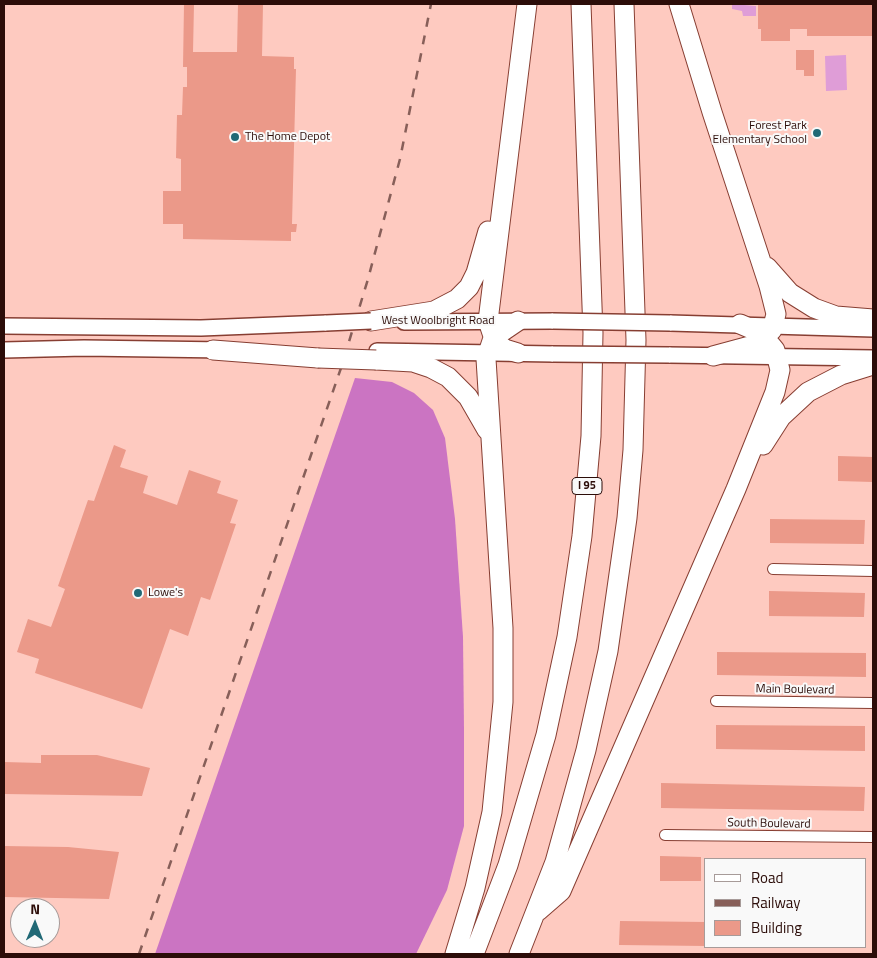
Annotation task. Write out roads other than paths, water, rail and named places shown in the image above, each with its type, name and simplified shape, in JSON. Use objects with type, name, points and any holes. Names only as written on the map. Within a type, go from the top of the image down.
[{"type":"highway","points":[[455,954],[477,880],[492,812],[502,724],[503,628],[485,366],[526,4]]},
{"type":"highway","name":"I 95","points":[[474,954],[508,865],[546,735],[567,637],[582,536],[591,436],[594,333],[581,4]]},
{"type":"highway","points":[[519,954],[537,912],[570,814],[601,685],[617,593],[630,484],[635,382],[635,296],[624,4]]},
{"type":"highway","points":[[537,912],[561,891],[736,489],[778,383],[780,370],[770,331],[774,302],[709,105],[679,4]]},
{"type":"highway","points":[[383,320],[440,308],[456,299],[469,287],[482,258],[510,140]]},
{"type":"highway","points":[[760,258],[784,287],[806,304],[836,316],[873,319]]},
{"type":"highway","points":[[489,337],[518,321]]},
{"type":"highway","points":[[740,324],[755,330],[770,331]]},
{"type":"highway","points":[[713,356],[750,346],[770,331]]},
{"type":"highway","points":[[489,337],[505,349],[518,353]]},
{"type":"highway","points":[[213,350],[377,355],[413,362],[431,368],[448,378],[468,397],[490,436]]},
{"type":"highway","points":[[736,489],[774,427],[798,401],[832,380],[873,365]]},
{"type":"main road","name":"West Woolbright Road","points":[[4,326],[202,328],[383,320],[489,337]]},
{"type":"main road","points":[[518,321],[740,324]]},
{"type":"main road","points":[[770,331],[873,328]]},
{"type":"main road","points":[[377,355],[489,337]]},
{"type":"main road","points":[[4,350],[84,348],[213,350]]},
{"type":"main road","points":[[518,353],[873,358]]},
{"type":"street","points":[[773,569],[873,571]]},
{"type":"street","name":"Main Boulevard","points":[[716,701],[873,703]]},
{"type":"street","name":"South Boulevard","points":[[665,835],[873,837]]},
{"type":"railway","points":[[139,954],[341,368],[368,279],[400,159],[431,4]]},
{"type":"place","name":"Forest Park Elementary School","points":[[817,133]]},
{"type":"place","name":"The Home Depot","points":[[235,137]]},
{"type":"place","name":"Lowe's","points":[[138,593]]}]
